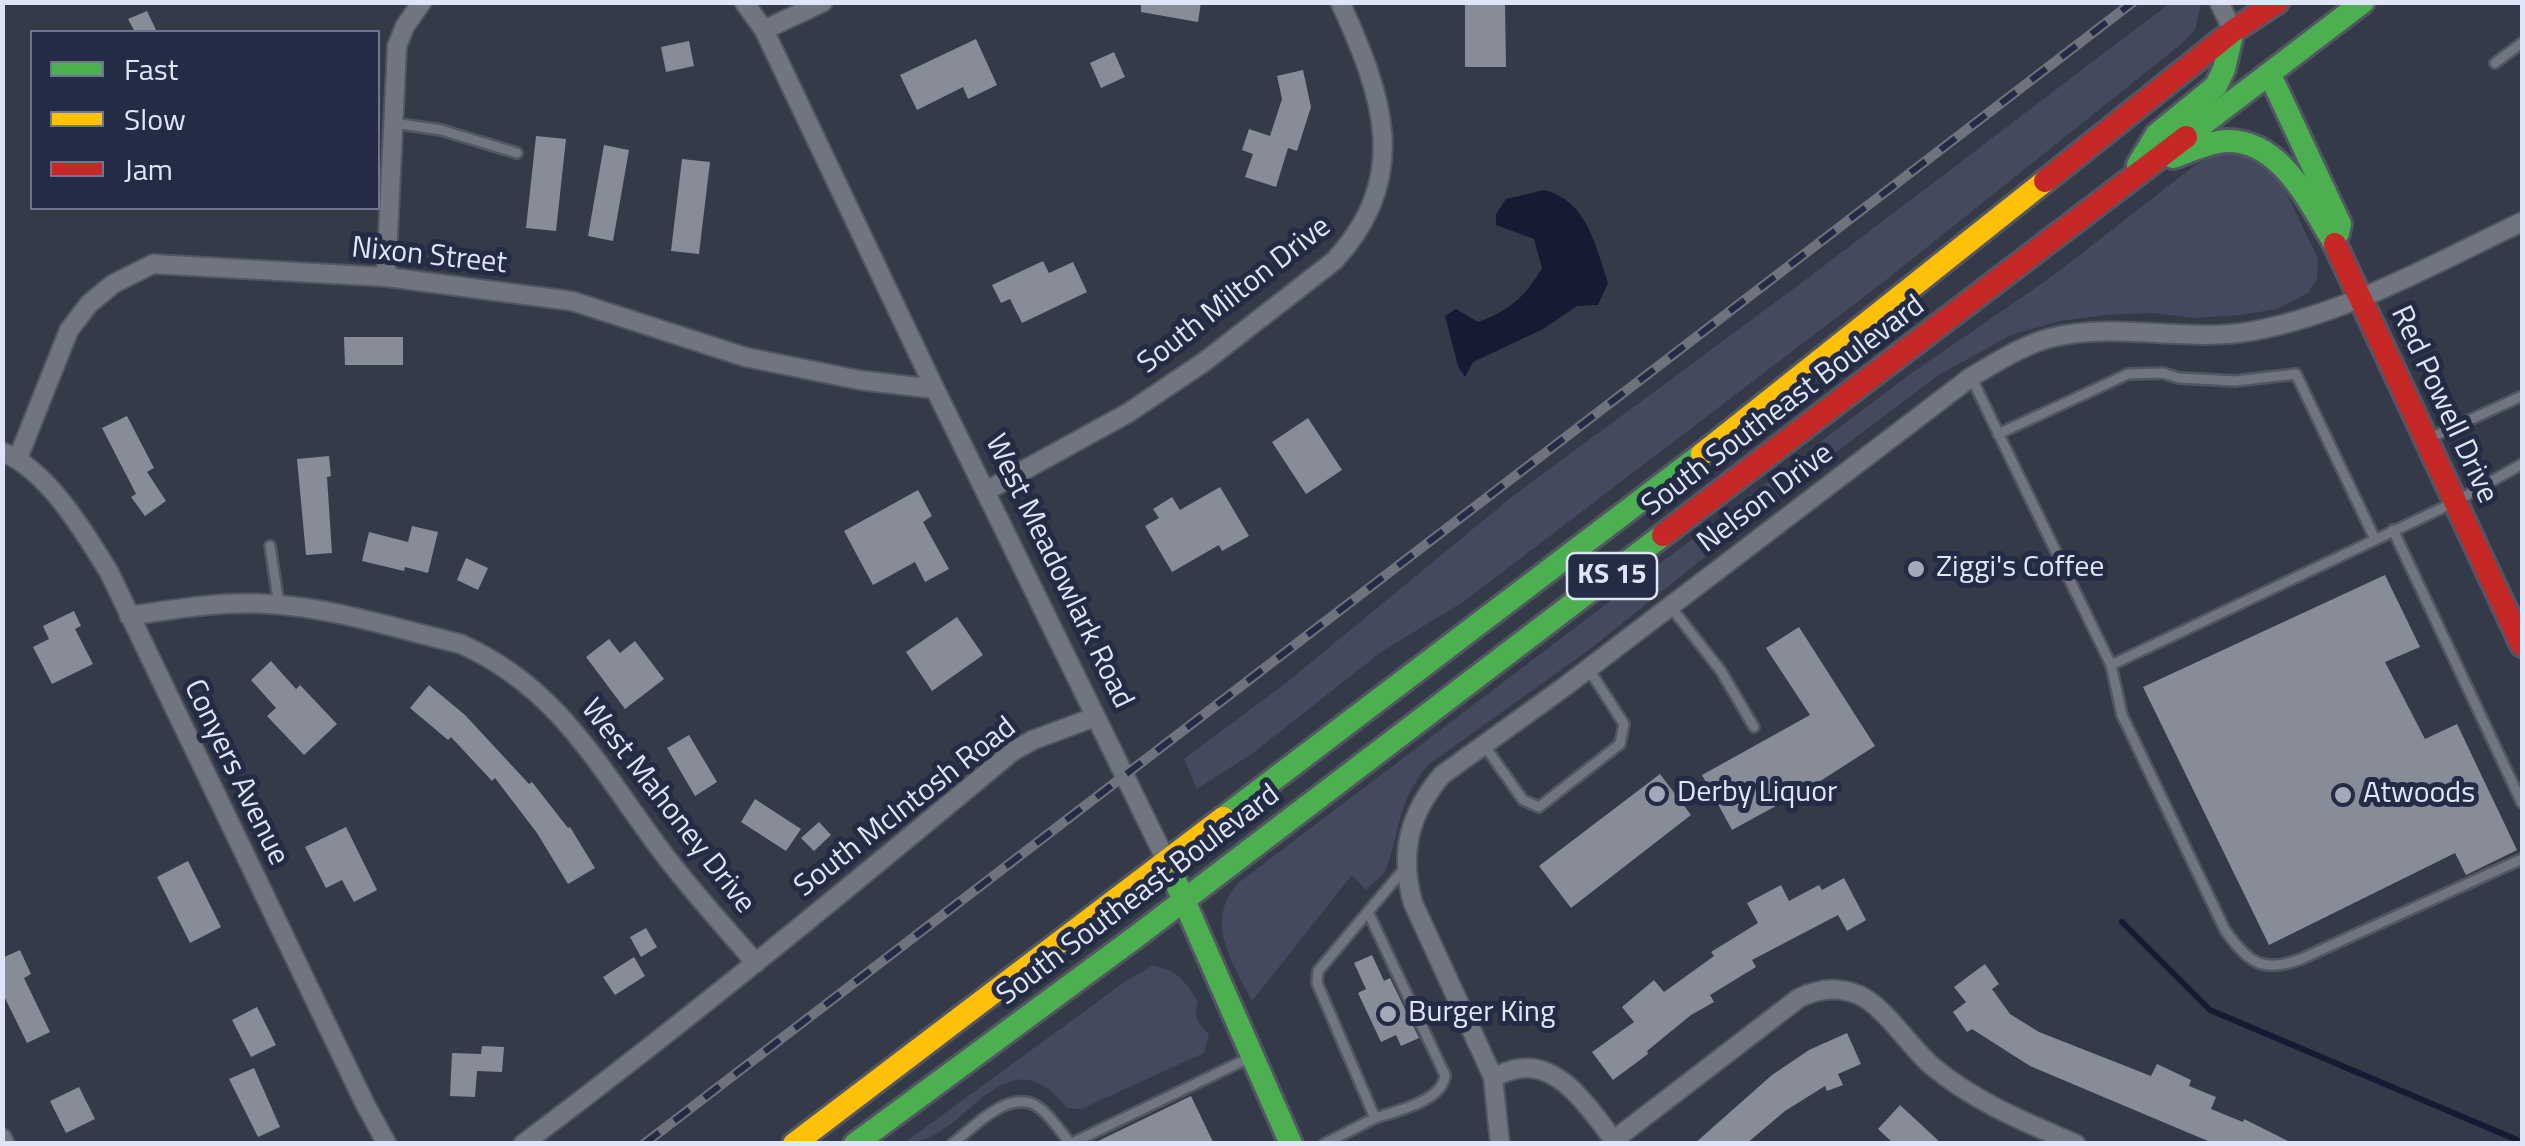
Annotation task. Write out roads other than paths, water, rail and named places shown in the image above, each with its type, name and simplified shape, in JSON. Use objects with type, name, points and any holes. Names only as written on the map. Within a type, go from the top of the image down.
[{"type":"main road","name":"South Southeast Boulevard","points":[[794,1144],[1728,434],[2233,31],[2277,2]]},
{"type":"main road","name":"South Southeast Boulevard","points":[[855,1144],[1184,901],[2363,2]]},
{"type":"main road","points":[[2139,172],[2158,134],[2216,86],[2233,31]]},
{"type":"main road","points":[[2270,75],[2340,224],[2334,244]]},
{"type":"main road","points":[[2139,172],[2230,140],[2263,149],[2287,174],[2334,244]]},
{"type":"main road","name":"Red Powell Drive","points":[[2334,244],[2522,645]]},
{"type":"main road","name":"West Meadowlark Road","points":[[1167,862],[1289,1143]]},
{"type":"street","points":[[386,276],[397,46],[422,2]]},
{"type":"street","name":"West Meadowlark Road","points":[[744,2],[764,30],[934,390],[1167,862]]},
{"type":"street","points":[[764,30],[823,2]]},
{"type":"street","name":"South Milton Drive","points":[[986,491],[1128,413],[1204,362],[1334,261],[1350,244],[1364,224],[1378,190],[1385,145],[1376,94],[1340,2]]},
{"type":"street","points":[[2219,2],[2233,31]]},
{"type":"street","name":"Nelson Drive","points":[[1500,1144],[1493,1076],[1413,903],[1406,867],[1408,830],[1426,793],[1442,775],[1971,377],[2024,347],[2056,336],[2089,334],[2222,337],[2295,322],[2360,300],[2522,222]]},
{"type":"street","name":"Nixon Street","points":[[10,455],[68,330],[88,304],[132,272],[154,264],[386,276],[572,302],[745,357],[858,380],[934,390]]},
{"type":"street","name":"Conyers Avenue","points":[[10,455],[52,492],[83,530],[109,572],[387,1144]]},
{"type":"street","name":"West Mahoney Drive","points":[[129,616],[218,604],[279,604],[461,644],[510,670],[576,732],[690,888],[756,962]]},
{"type":"street","name":"South McIntosh Road","points":[[523,1144],[756,962],[1013,751],[1095,718]]},
{"type":"street","points":[[1493,1076],[1520,1068],[1546,1071],[1570,1088],[1616,1142],[1799,998],[1818,989],[1836,990],[1866,998],[1930,1064],[1966,1092],[1998,1111],[2076,1144]]},
{"type":"lane","points":[[2495,63],[2522,43]]},
{"type":"lane","points":[[393,123],[441,130],[518,153]]},
{"type":"lane","points":[[1998,434],[2128,374],[2235,381],[2296,374],[2375,539]]},
{"type":"lane","points":[[1971,377],[2111,665],[2122,715],[2224,930],[2251,960],[2274,967],[2301,959],[2522,859]]},
{"type":"lane","points":[[2426,440],[2522,396]]},
{"type":"lane","points":[[2111,665],[2455,502],[2522,464]]},
{"type":"lane","points":[[2393,530],[2522,803]]},
{"type":"lane","points":[[270,546],[279,604]]},
{"type":"lane","points":[[1670,606],[1721,671],[1754,727]]},
{"type":"lane","points":[[1484,745],[1523,800],[1539,807],[1620,744],[1624,724],[1588,668]]},
{"type":"lane","points":[[1374,1118],[1316,983],[1318,971],[1406,867]]},
{"type":"lane","points":[[1324,1144],[1374,1118],[1437,1093],[1445,1082],[1443,1067],[1368,912]]},
{"type":"lane","points":[[952,1144],[1004,1105],[1017,1103],[1030,1103],[1040,1110],[1070,1143],[1252,1056]]},
{"type":"waterway","points":[[2122,922],[2210,1010],[2522,1142]]},
{"type":"railway","points":[[644,1144],[2133,2]]},
{"type":"place","name":"Ziggi's Coffee","points":[[1916,569]]},
{"type":"place","name":"Derby Liquor","points":[[1657,794]]},
{"type":"place","name":"Atwoods","points":[[2343,795]]},
{"type":"place","name":"Burger King","points":[[1388,1014]]}]
